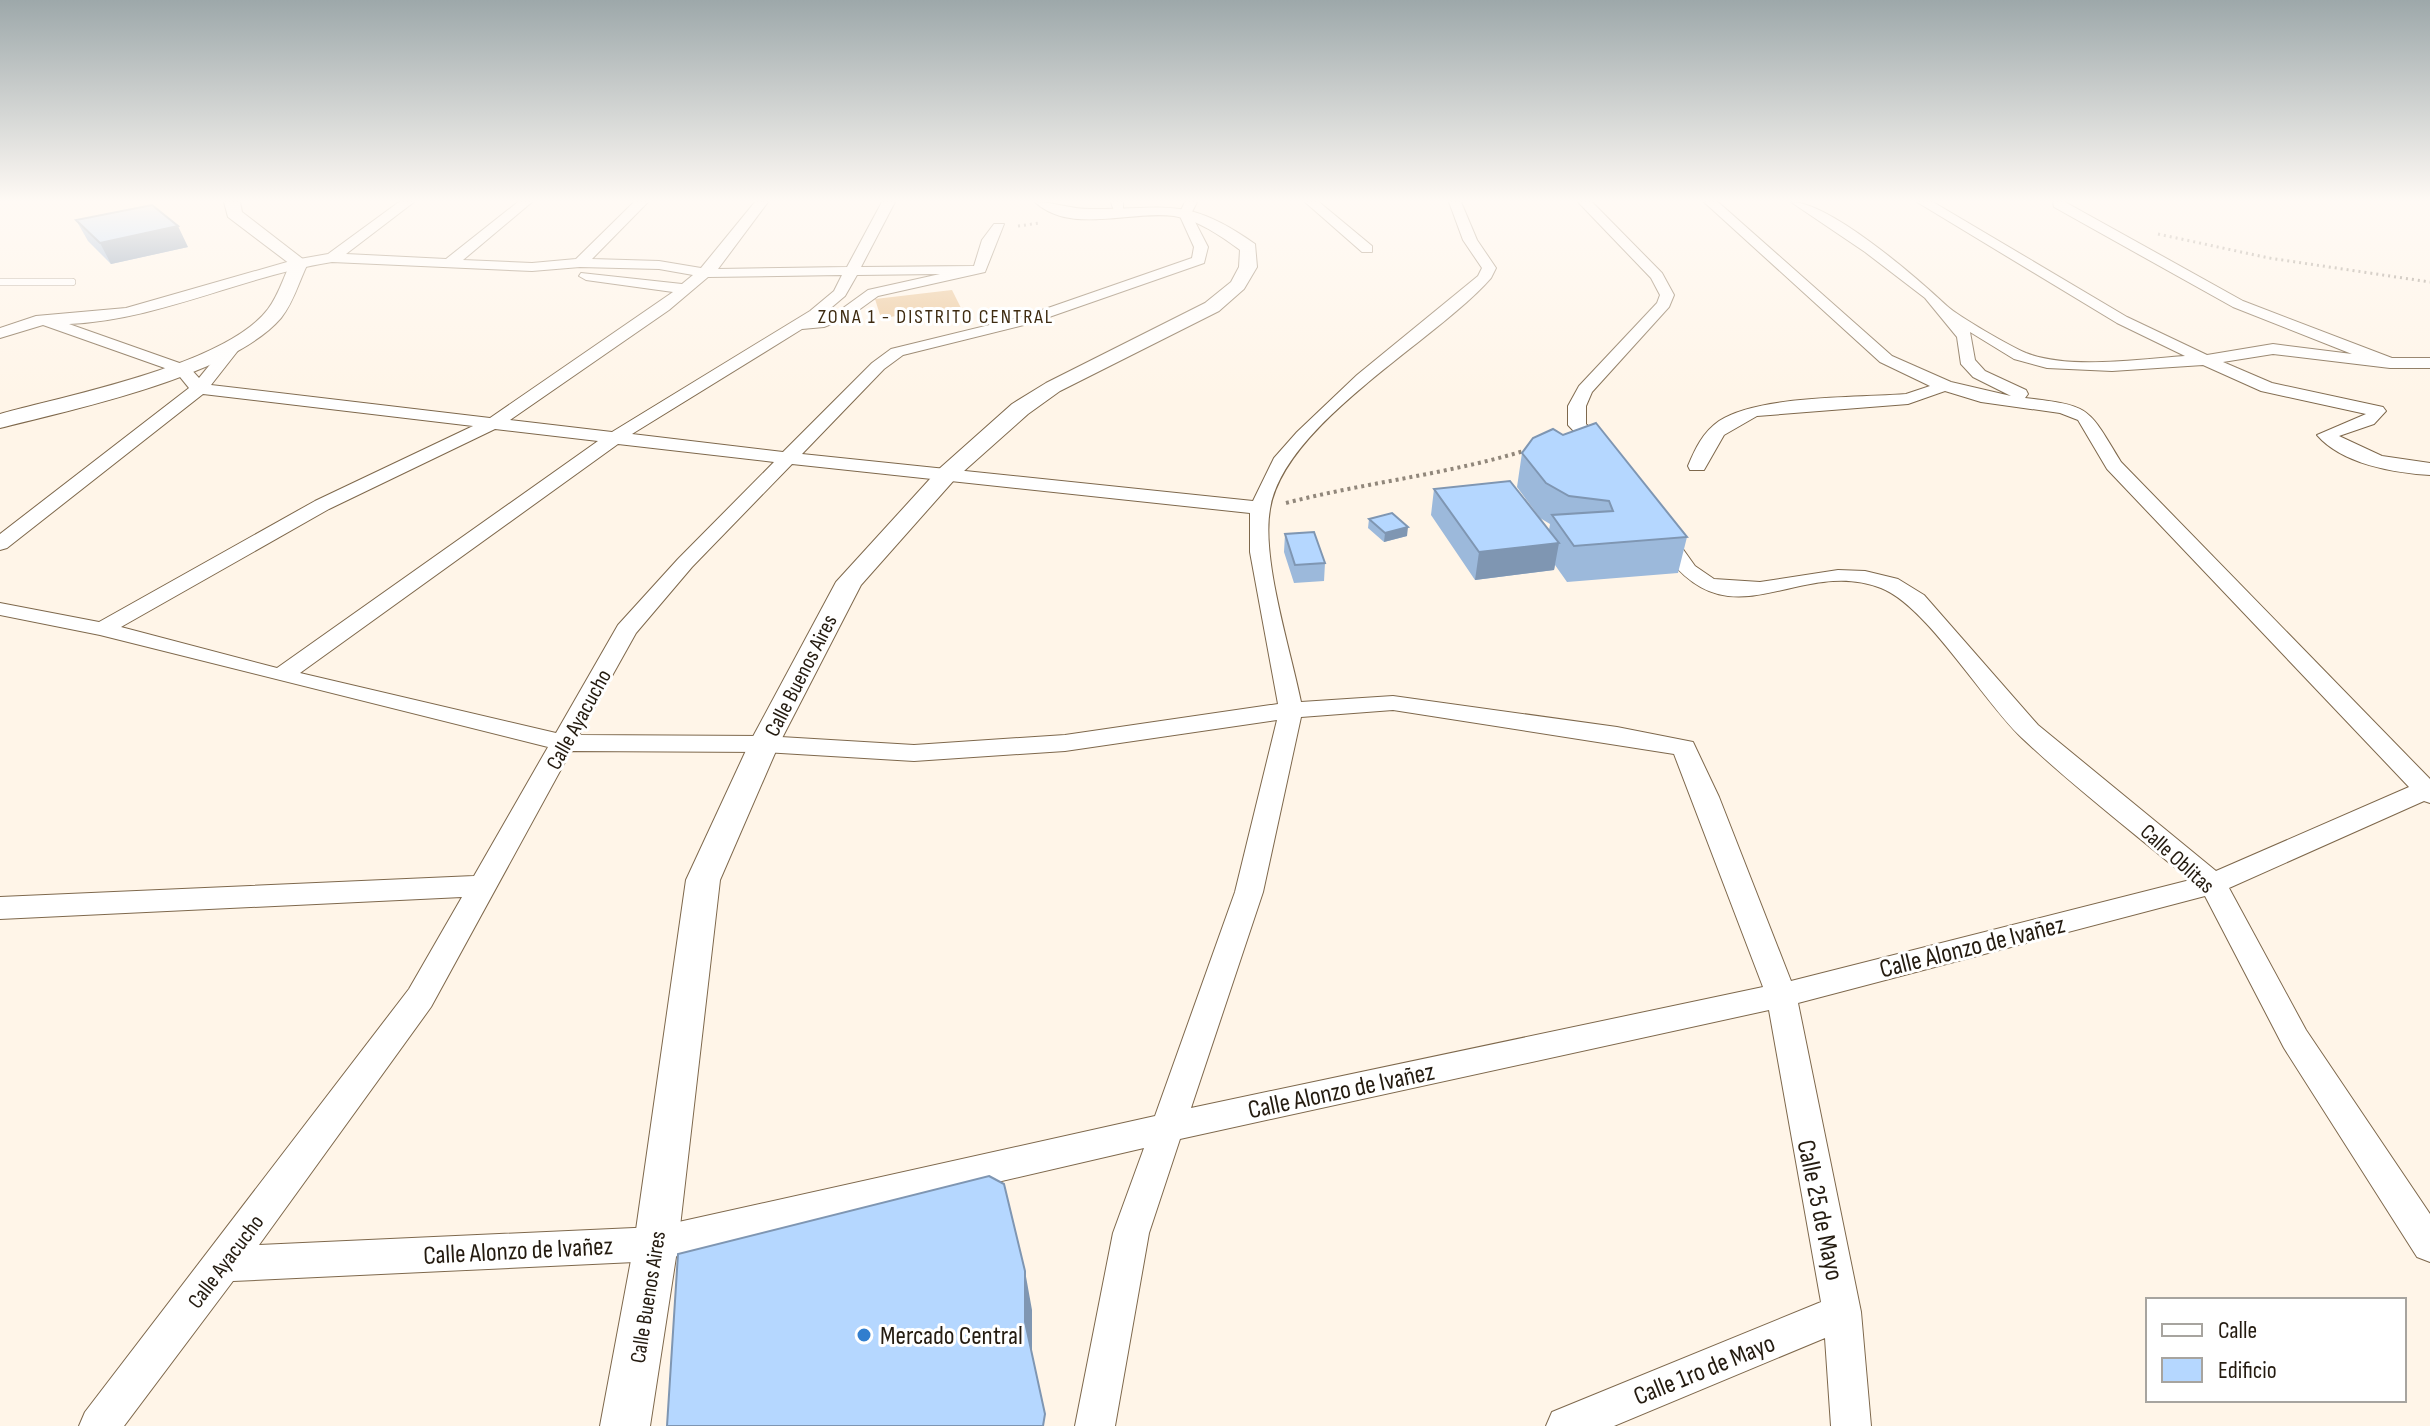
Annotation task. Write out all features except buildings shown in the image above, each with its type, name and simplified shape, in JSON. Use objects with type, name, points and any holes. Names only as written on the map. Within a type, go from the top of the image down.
[{"type":"street","points":[[0,319],[41,321],[127,312],[280,269]]},
{"type":"street","points":[[0,544],[199,389],[232,348],[275,314],[296,269]]},
{"type":"street","points":[[543,269],[685,289]]},
{"type":"street","points":[[679,269],[703,273],[937,270],[953,273],[980,269]]},
{"type":"street","points":[[102,629],[322,505],[494,423],[685,289],[707,269]]},
{"type":"street","points":[[281,676],[616,437],[795,325],[840,293],[852,269]]},
{"type":"street","name":"Calle Ayacucho","points":[[99,1426],[224,1264],[420,998],[626,630],[685,563],[787,458],[897,352],[1027,320],[1174,269]]},
{"type":"street","name":"Calle Buenos Aires","points":[[625,1426],[656,1244],[703,880],[764,744],[849,582],[947,474],[1020,409],[1053,387],[1212,307],[1238,285],[1247,269]]},
{"type":"street","points":[[1095,1426],[1131,1233],[1249,892],[1291,710],[1260,552],[1260,508],[1283,458],[1303,436],[1363,378],[1484,278],[1489,269]]},
{"type":"street","points":[[1616,466],[1577,425],[1577,406],[1585,390],[1664,304],[1667,295],[1650,269]]},
{"type":"street","points":[[1785,269],[1886,359],[1945,386],[1981,397],[2064,408]]},
{"type":"street","points":[[1896,269],[1916,282],[1949,313],[1965,336],[1967,361],[1979,374],[1996,385],[2085,417],[2114,465],[2428,791]]},
{"type":"street","points":[[2035,269],[2122,320],[2267,387],[2377,411],[2373,418],[2362,424],[2326,435],[2381,462],[2407,469],[2430,469]]},
{"type":"street","points":[[2174,269],[2238,304],[2390,363]]},
{"type":"street","points":[[795,325],[824,322],[844,314],[856,302],[873,293],[939,281],[956,275],[953,273]]},
{"type":"street","points":[[1949,313],[2020,356],[2047,363],[2112,366],[2205,360],[2273,349],[2390,363],[2430,363]]},
{"type":"street","points":[[0,333],[41,321],[182,369],[199,389],[787,458],[1260,508]]},
{"type":"street","points":[[0,421],[182,369],[232,348]]},
{"type":"street","points":[[1697,466],[1707,437],[1730,421],[1754,411],[1908,399],[1945,386]]},
{"type":"street","name":"Calle Oblitas","points":[[1656,523],[1689,571],[1707,584],[1763,587],[1835,576],[1861,576],[1896,584],[1916,600],[2029,731],[2213,884],[2295,1039],[2430,1245]]},
{"type":"street","points":[[0,609],[102,629],[281,676],[565,743],[764,744],[914,753],[1065,743],[1291,710]]},
{"type":"street","name":"Calle 25 de Mayo","points":[[1291,710],[1393,703],[1559,726],[1684,748],[1706,797],[1781,995],[1842,1312],[1851,1426]]},
{"type":"street","name":"Calle Alonzo de Ivañez","points":[[224,1264],[656,1244],[1165,1128],[1781,995],[2213,884],[2428,791]]},
{"type":"street","points":[[0,908],[485,886]]},
{"type":"street","name":"Calle 1ro de Mayo","points":[[1566,1426],[1842,1312]]},
{"type":"lane","points":[[0,282],[72,282]]},
{"type":"path","points":[[2340,269],[2430,282]]},
{"type":"path","points":[[1260,508],[1313,498],[1356,485],[1486,463],[1540,445],[1577,425]]},
{"type":"shaded area","points":[[952,290],[961,308],[881,318],[875,299]]},
{"type":"place","name":"Mercado Central","points":[[864,1335]]},
{"type":"district","name":"ZONA 1 - DISTRITO CENTRAL","points":[[936,316]]}]
